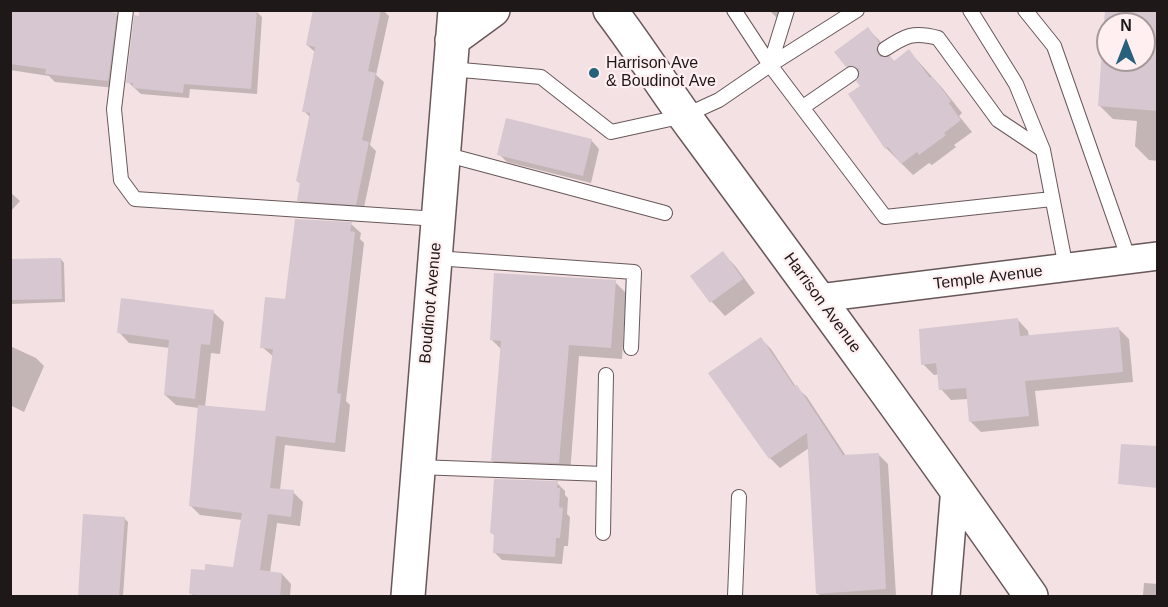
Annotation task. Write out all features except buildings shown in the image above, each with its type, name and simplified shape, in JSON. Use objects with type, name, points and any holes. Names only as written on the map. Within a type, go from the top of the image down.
[{"type":"main road","points":[[452,40],[493,10]]},
{"type":"main road","name":"Harrison Avenue","points":[[607,12],[819,298],[1031,597]]},
{"type":"main road","name":"Boudinot Avenue","points":[[408,597],[452,40]]},
{"type":"street","name":"Temple Avenue","points":[[819,298],[1158,256]]},
{"type":"street","points":[[946,597],[955,487]]},
{"type":"lane","points":[[126,10],[114,109],[121,180],[135,199],[438,219]]},
{"type":"lane","points":[[734,10],[770,65],[885,217],[1052,200]]},
{"type":"lane","points":[[770,65],[787,10]]},
{"type":"lane","points":[[452,40],[541,77],[611,132],[684,116],[719,100],[857,10]]},
{"type":"lane","points":[[970,10],[1016,84],[1042,150],[1066,268]]},
{"type":"lane","points":[[1025,10],[1054,46],[1129,261]]},
{"type":"lane","points":[[885,50],[904,36],[922,33],[938,38],[998,120],[1042,150]]},
{"type":"lane","points":[[802,107],[851,74]]},
{"type":"lane","points":[[444,154],[665,213]]},
{"type":"lane","points":[[435,258],[634,272],[632,348]]},
{"type":"lane","points":[[603,533],[606,375]]},
{"type":"lane","points":[[418,467],[604,474]]},
{"type":"lane","points":[[735,597],[739,497]]},
{"type":"place","name":"Harrison Ave & Boudinot Ave","points":[[594,73]]}]
